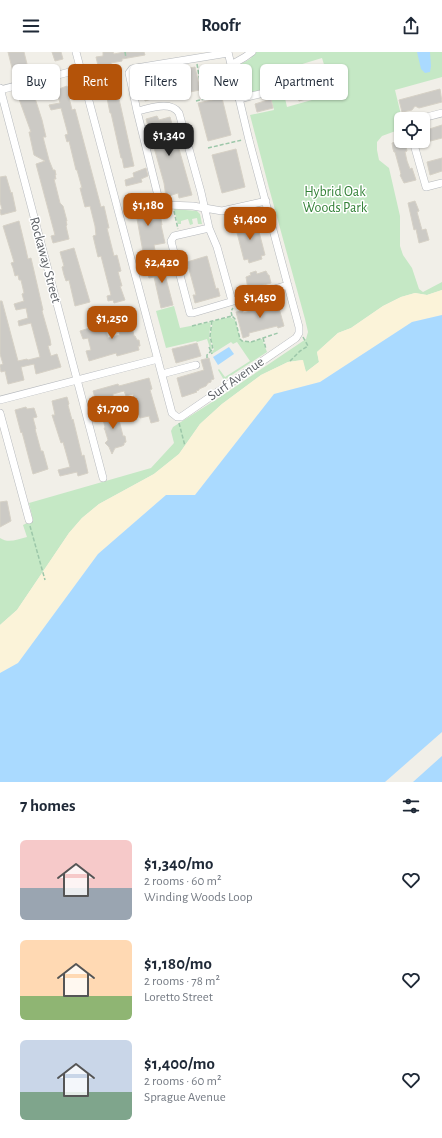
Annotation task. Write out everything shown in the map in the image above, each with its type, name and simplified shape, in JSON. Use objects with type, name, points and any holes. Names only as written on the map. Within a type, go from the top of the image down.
[{"type":"street","points":[[76,52],[80,64]]},
{"type":"street","points":[[231,64],[228,52],[132,69],[129,76],[160,202],[166,205],[222,211],[266,201]]},
{"type":"street","points":[[233,64],[252,52]]},
{"type":"street","points":[[0,89],[68,72]]},
{"type":"street","name":"Rockaway Street","points":[[0,89],[103,478]]},
{"type":"street","points":[[89,100],[162,374],[175,415]]},
{"type":"street","points":[[239,100],[299,327],[299,333]]},
{"type":"street","points":[[137,112],[165,106],[172,107],[179,113],[201,192],[209,228],[217,248],[232,301]]},
{"type":"street","points":[[430,116],[442,113]]},
{"type":"street","points":[[415,148],[426,187],[442,183]]},
{"type":"street","points":[[209,228],[171,238],[188,310],[190,312],[193,313],[288,286]]},
{"type":"street","name":"Surf Avenue","points":[[175,415],[181,417],[296,338],[299,333]]},
{"type":"street","points":[[0,400],[158,359]]},
{"type":"street","points":[[162,374],[196,365]]},
{"type":"street","points":[[0,413],[29,520]]},
{"type":"path","points":[[125,52],[126,58]]},
{"type":"path","points":[[197,64],[199,76]]},
{"type":"path","points":[[208,148],[242,140]]},
{"type":"path","points":[[173,210],[177,224]]},
{"type":"path","points":[[192,326],[232,316],[235,319],[242,341],[251,342],[278,333]]},
{"type":"path","points":[[207,358],[207,355],[213,350],[210,336],[212,321]]},
{"type":"path","points":[[290,361],[300,351],[308,346],[304,338],[299,333]]},
{"type":"path","points":[[263,338],[267,352]]},
{"type":"path","points":[[209,347],[212,354]]},
{"type":"path","points":[[175,415],[185,446]]},
{"type":"path","points":[[29,520],[45,580]]},
{"type":"green space","name":"Hybrid Oak Woods Park","points":[[256,52],[442,52],[442,77],[395,90],[400,112],[394,112],[394,132],[382,136],[377,142],[377,150],[379,160],[389,168],[400,216],[400,246],[403,255],[412,268],[419,289],[423,292],[442,282],[442,290],[427,295],[415,293],[401,297],[383,306],[351,328],[338,333],[317,352],[319,362],[306,372],[302,360],[288,362],[261,375],[222,404],[200,424],[179,454],[154,474],[99,504],[82,518],[69,533],[17,610],[0,625],[0,538],[10,541],[27,537],[23,525],[33,520],[29,503],[151,468],[174,443],[171,431],[173,427],[306,339],[308,332],[305,319],[250,115],[274,110],[272,100],[285,100],[287,107],[312,100],[348,100],[348,64],[324,64],[322,58],[302,64],[260,64],[260,91],[252,92],[252,64],[241,64],[250,59]]},
{"type":"green space","points":[[174,209],[197,211],[200,214],[202,224],[198,224],[197,218],[192,219],[193,224],[190,225],[188,219],[181,221],[181,224],[178,224]]},
{"type":"green space","points":[[174,306],[180,328],[211,322],[209,336],[212,348],[211,351],[207,339],[166,348],[156,311]]},
{"type":"green space","points":[[230,317],[235,320],[241,341],[250,342],[262,339],[267,352],[224,380],[218,370],[219,369],[225,377],[250,361],[237,342],[233,344],[231,342],[212,354],[214,349],[210,336],[213,321]]},
{"type":"sand","points":[[442,290],[442,315],[412,322],[320,382],[274,394],[195,495],[166,495],[98,554],[18,663],[0,673],[0,625],[17,610],[69,533],[82,518],[99,504],[154,474],[179,454],[200,424],[222,404],[261,375],[288,362],[303,360],[306,372],[319,362],[317,352],[338,333],[351,328],[383,306],[401,297],[415,293],[427,295]]},
{"type":"water","points":[[417,52],[430,52],[430,72],[425,73],[421,69]]},
{"type":"water","points":[[442,315],[442,782],[0,782],[0,673],[18,663],[98,554],[166,495],[195,495],[274,394],[320,382],[412,322]]},
{"type":"water","points":[[229,347],[234,354],[218,365],[213,357]]},
{"type":"pier","points":[[442,732],[442,756],[413,782],[385,782]]},
{"type":"building","points":[[8,52],[24,52],[27,64],[12,64],[12,68]]},
{"type":"building","points":[[52,52],[61,52],[63,59],[55,61]]},
{"type":"building","points":[[103,52],[113,52],[114,54],[124,52],[144,52],[145,55],[122,59],[122,61],[111,64],[98,64],[96,57],[103,56]]},
{"type":"building","points":[[195,67],[199,90],[191,92],[191,68]]},
{"type":"building","points":[[67,86],[68,100],[70,100],[72,110],[75,109],[101,207],[104,206],[109,228],[107,228],[114,256],[117,255],[121,271],[118,272],[122,286],[120,286],[125,300],[114,303],[113,300],[108,301],[107,296],[111,295],[101,256],[98,257],[93,236],[96,235],[95,226],[90,206],[85,207],[80,188],[82,188],[69,141],[67,142],[65,135],[68,134],[61,108],[51,110],[49,105],[60,103],[60,89]]},
{"type":"building","points":[[440,89],[442,102],[419,108],[415,106],[412,110],[402,112],[399,100]]},
{"type":"building","points":[[19,100],[36,100],[46,137],[43,137],[49,160],[53,170],[55,170],[56,179],[54,179],[60,203],[63,206],[67,221],[66,226],[69,239],[53,243],[51,236],[55,235],[36,164],[45,161],[34,155],[29,132],[31,132]]},
{"type":"building","points":[[107,100],[119,100],[134,166],[124,168]]},
{"type":"building","points":[[212,100],[222,100],[231,135],[208,141],[198,103]]},
{"type":"building","points":[[271,100],[273,108],[257,112],[255,104]]},
{"type":"building","points":[[157,116],[159,120],[170,117],[192,195],[179,198],[178,193],[166,197],[164,183],[146,119]]},
{"type":"building","points":[[442,125],[442,138],[430,141],[430,129]]},
{"type":"building","points":[[394,142],[394,148],[406,148],[407,151],[405,152],[407,161],[410,169],[412,168],[416,180],[404,183],[400,175],[401,174],[392,143]]},
{"type":"building","points":[[236,149],[245,187],[222,193],[212,155]]},
{"type":"building","points":[[442,158],[442,171],[430,175],[427,162]]},
{"type":"building","points":[[146,168],[148,176],[141,179],[142,182],[126,186],[125,180],[134,177],[133,173]]},
{"type":"building","points":[[6,176],[11,193],[12,192],[16,211],[1,215],[0,177]]},
{"type":"building","points":[[147,200],[149,214],[152,216],[152,220],[161,219],[165,243],[154,245],[155,250],[143,252],[134,202]]},
{"type":"building","points":[[415,201],[419,211],[417,212],[422,230],[426,229],[429,240],[419,243],[416,229],[414,230],[408,203]]},
{"type":"building","points":[[256,220],[265,255],[261,256],[262,259],[249,263],[248,259],[244,260],[235,225]]},
{"type":"building","points":[[19,221],[28,259],[31,258],[42,311],[50,339],[51,345],[48,346],[51,356],[57,354],[61,367],[36,374],[34,364],[21,367],[24,380],[8,384],[5,371],[1,372],[0,367],[0,365],[3,364],[0,354],[0,301],[2,301],[18,361],[40,357],[31,323],[19,326],[18,321],[28,318],[26,308],[16,310],[14,304],[24,301],[22,294],[24,293],[21,280],[19,280],[18,275],[15,276],[11,263],[14,262],[3,226]]},
{"type":"building","points":[[74,248],[90,302],[75,306],[69,280],[66,281],[64,275],[62,267],[64,266],[60,252]]},
{"type":"building","points":[[207,256],[216,289],[218,288],[220,296],[195,303],[193,295],[196,295],[187,262]]},
{"type":"building","points":[[169,259],[171,266],[163,267],[173,305],[161,308],[154,277],[149,278],[147,272],[151,271],[150,269],[159,268],[158,262]]},
{"type":"building","points":[[256,271],[257,274],[266,271],[269,275],[271,283],[248,289],[246,277],[251,275],[250,273]]},
{"type":"building","points":[[277,301],[284,326],[278,328],[277,326],[249,333],[249,336],[243,338],[236,312],[243,311],[243,313],[272,305],[271,303]]},
{"type":"building","points":[[132,314],[133,320],[131,321],[134,336],[137,340],[139,340],[139,350],[117,356],[116,353],[89,361],[86,351],[91,350],[88,338],[83,339],[80,331],[96,326],[97,330],[105,328],[108,338],[120,335],[118,329],[120,328],[118,318]]},
{"type":"building","points":[[197,343],[201,356],[176,363],[172,349]]},
{"type":"building","points":[[209,358],[214,379],[211,380],[211,382],[206,386],[196,391],[197,392],[182,397],[177,378],[204,370],[201,360]]},
{"type":"building","points":[[149,378],[152,389],[150,390],[159,421],[151,423],[149,416],[140,418],[133,394],[126,396],[124,391],[113,394],[113,397],[96,401],[93,391]]},
{"type":"building","points":[[67,397],[72,420],[73,419],[82,456],[84,455],[88,473],[78,476],[77,472],[60,476],[58,470],[70,467],[63,442],[61,443],[52,415],[55,415],[52,401]]},
{"type":"building","points":[[26,407],[27,409],[34,408],[37,417],[33,418],[35,429],[48,469],[33,474],[15,410]]},
{"type":"building","points":[[116,408],[126,442],[124,445],[115,448],[112,454],[109,447],[105,443],[108,440],[104,429],[105,427],[101,412]]},
{"type":"building","points":[[7,501],[11,521],[0,527],[0,502]]}]
